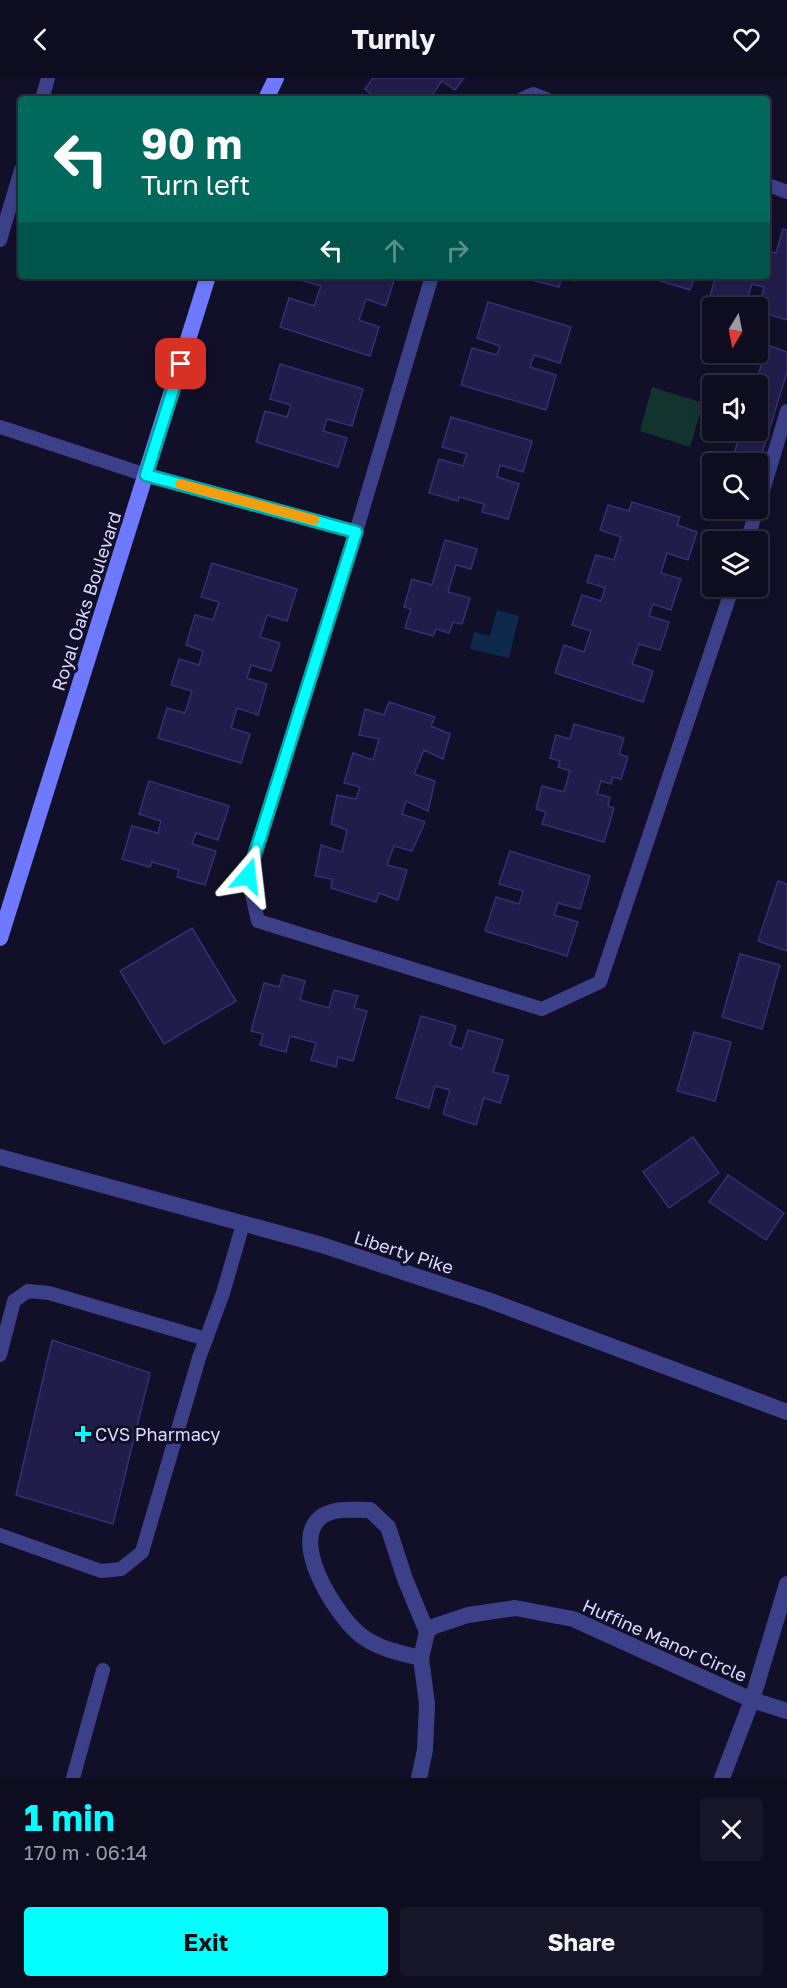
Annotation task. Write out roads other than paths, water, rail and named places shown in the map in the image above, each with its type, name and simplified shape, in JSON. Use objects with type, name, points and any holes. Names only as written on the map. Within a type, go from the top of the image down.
[{"type":"main road","points":[[267,96],[276,78]]},
{"type":"main road","name":"Royal Oaks Boulevard","points":[[0,938],[207,279]]},
{"type":"street","name":"Liberty Pike","points":[[0,1157],[322,1245],[488,1300],[787,1412]]},
{"type":"street","points":[[419,1778],[425,1750],[427,1704],[421,1658],[427,1632],[405,1579],[388,1527],[370,1510],[341,1509],[321,1518],[310,1536],[314,1566],[336,1607],[358,1634],[386,1649],[421,1658]]},
{"type":"street","points":[[722,1778],[752,1700],[787,1584]]},
{"type":"street","name":"Huffine Manor Circle","points":[[427,1632],[468,1615],[515,1608],[573,1619],[752,1700],[787,1711]]},
{"type":"lane","points":[[43,96],[48,78]]},
{"type":"lane","points":[[0,240],[18,180]]},
{"type":"lane","points":[[770,186],[787,192]]},
{"type":"lane","points":[[431,279],[356,532],[248,876],[258,921],[542,1009],[600,981],[729,597]]},
{"type":"lane","points":[[768,472],[787,411]]},
{"type":"lane","points":[[0,427],[146,475],[356,532]]},
{"type":"lane","points":[[0,1535],[101,1571],[122,1569],[142,1552],[243,1224]]},
{"type":"lane","points":[[0,1355],[14,1301],[28,1291],[49,1293],[206,1339]]},
{"type":"lane","points":[[73,1778],[103,1670]]},
{"type":"water","points":[[497,610],[519,616],[509,658],[470,649],[474,632],[490,636]]},
{"type":"place","name":"CVS Pharmacy","points":[[83,1434]]}]
